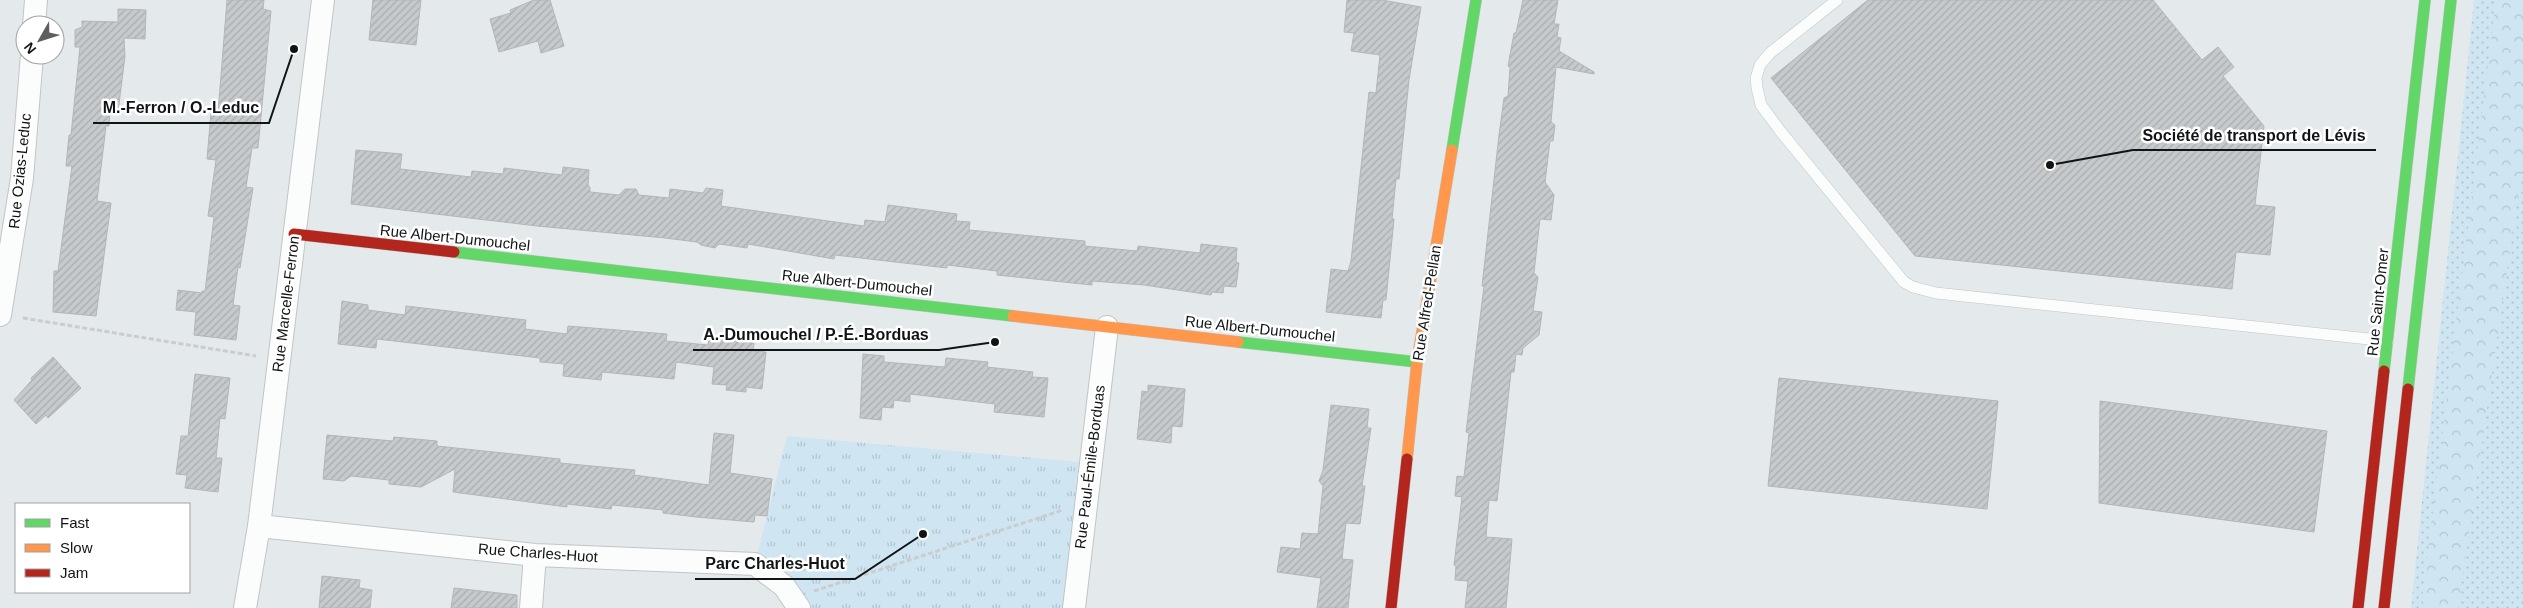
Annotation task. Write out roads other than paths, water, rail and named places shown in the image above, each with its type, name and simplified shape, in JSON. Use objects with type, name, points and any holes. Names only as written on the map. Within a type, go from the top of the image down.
[{"type":"street","points":[[35,15],[36,0]]},
{"type":"street","name":"Rue Marcelle-Ferron","points":[[245,608],[259,526],[323,0]]},
{"type":"street","name":"Rue Alfred-Pellan","points":[[1391,608],[1417,362],[1476,0]]},
{"type":"street","name":"Rue Saint-Omer","points":[[2358,608],[2425,0]]},
{"type":"street","points":[[2384,608],[2452,0]]},
{"type":"street","name":"Rue Ozias-Leduc","points":[[1,315],[22,178],[31,65]]},
{"type":"street","name":"Rue Albert-Dumouchel","points":[[294,234],[1417,362]]},
{"type":"street","name":"Rue Paul-Émile-Borduas","points":[[1074,608],[1107,327]]},
{"type":"street","name":"Rue Charles-Huot","points":[[259,526],[535,556],[755,564],[784,586],[796,603]]},
{"type":"street","points":[[531,608],[535,556]]},
{"type":"lane","points":[[1837,0],[1770,53],[1760,65],[1756,78],[1761,105],[1904,282],[1913,288],[1936,293],[2388,341]]},
{"type":"place","name":"M.-Ferron / O.-Leduc","points":[[294,49]]},
{"type":"place","name":"Société de transport de Lévis","points":[[2050,165]]},
{"type":"place","name":"A.-Dumouchel / P.-É.-Borduas","points":[[995,342]]},
{"type":"place","name":"Parc Charles-Huot","points":[[923,534]]}]
